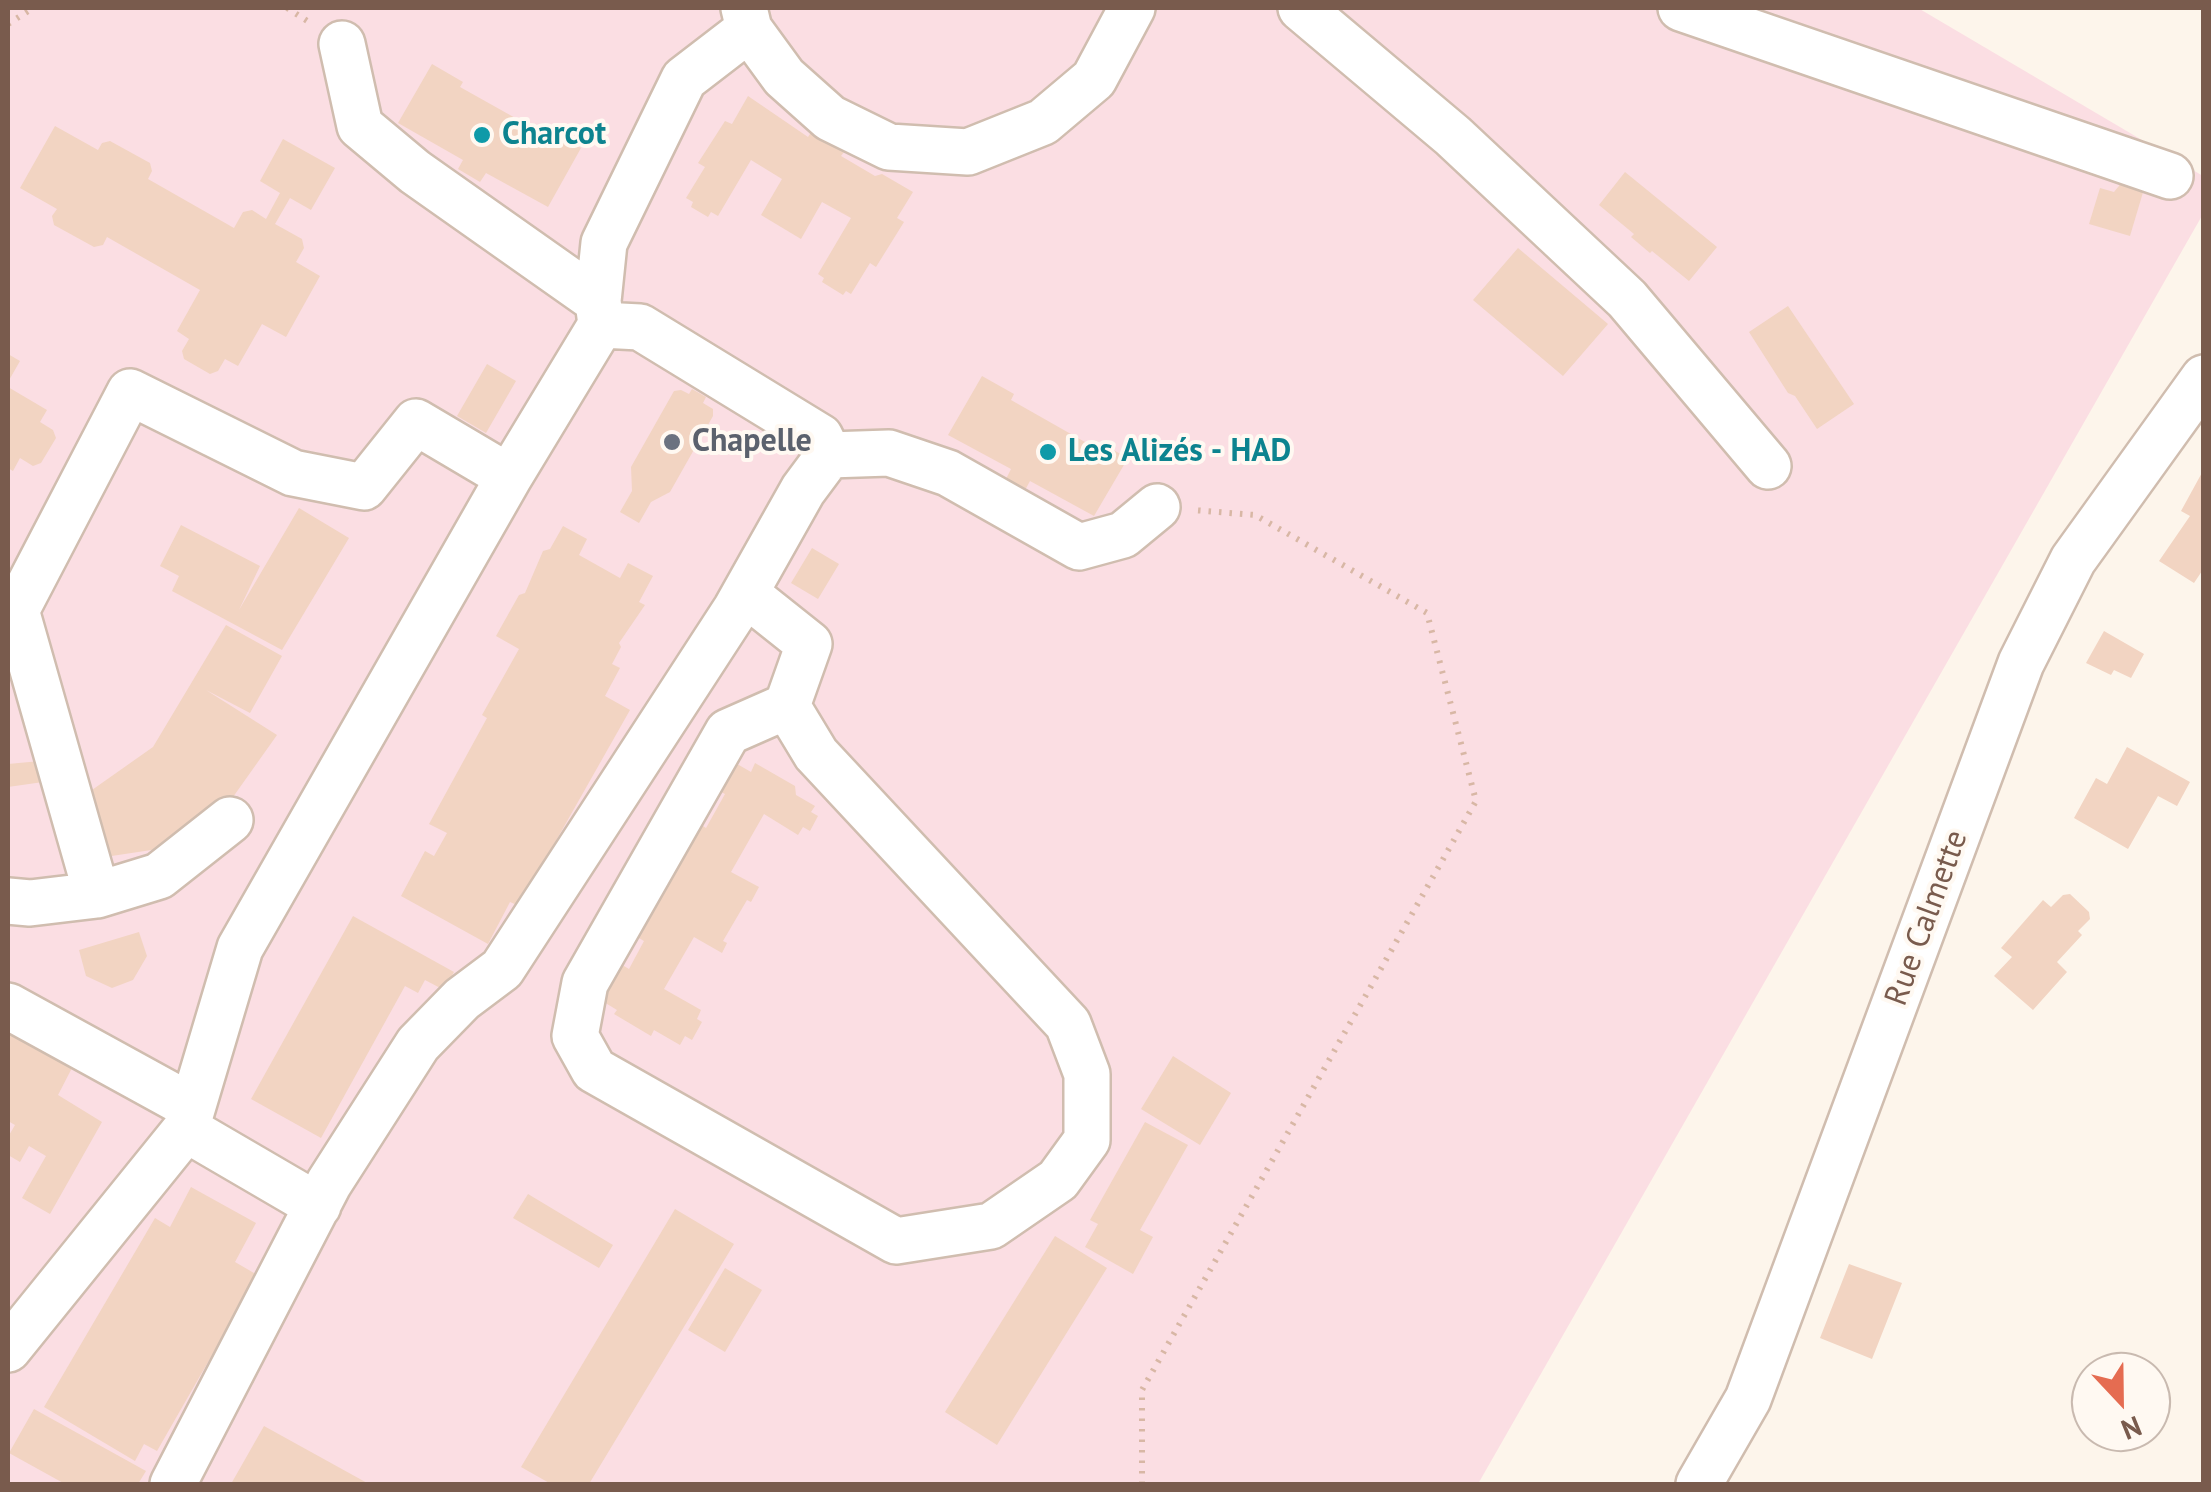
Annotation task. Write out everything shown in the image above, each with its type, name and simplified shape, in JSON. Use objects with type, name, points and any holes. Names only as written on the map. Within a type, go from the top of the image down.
[{"type":"street","points":[[8,1349],[189,1118],[240,948],[600,313],[604,244],[684,79],[746,18],[784,77],[830,118],[888,148],[968,152],[1043,122],[1094,78],[1132,8]]},
{"type":"street","points":[[1301,8],[1453,136],[1627,299],[1768,466]]},
{"type":"street","points":[[1682,8],[2170,176]]},
{"type":"street","points":[[342,44],[360,126],[414,172],[600,313],[640,327],[820,438],[829,456]]},
{"type":"street","name":"Rue Calmette","points":[[1698,1484],[1748,1399],[2022,662],[2073,560],[2204,378]]},
{"type":"street","points":[[98,895],[12,618],[130,392],[293,473],[364,487],[416,422],[508,477]]},
{"type":"street","points":[[173,1484],[318,1206],[418,1044],[462,999],[502,969],[745,593],[802,490],[829,456],[889,453],[948,474],[1078,546],[1123,534],[1157,507]]},
{"type":"street","points":[[745,593],[809,644],[786,706],[728,732],[584,982],[575,1036],[594,1070],[896,1241],[991,1226],[1058,1180],[1088,1140],[1087,1074],[1068,1024],[816,754],[786,706]]},
{"type":"street","points":[[8,901],[30,903],[98,895],[159,876],[230,820]]},
{"type":"street","points":[[8,1006],[189,1118],[318,1206]]},
{"type":"path","points":[[8,24],[33,8]]},
{"type":"path","points":[[1142,1484],[1142,1390],[1476,801],[1427,614],[1255,515],[1157,507]]},
{"type":"shaded area","points":[[8,8],[1918,8],[2203,176],[2203,214],[1478,1484],[8,1484]]},
{"type":"building","name":"Charcot","points":[[432,64],[463,82],[460,87],[551,138],[553,133],[581,148],[548,207],[486,173],[480,182],[458,169],[463,160],[398,123]]},
{"type":"building","points":[[748,96],[808,137],[812,131],[839,143],[836,147],[844,152],[841,156],[875,176],[882,174],[913,192],[897,218],[904,222],[876,267],[870,263],[851,294],[846,291],[843,295],[822,282],[824,278],[818,274],[851,218],[822,202],[801,239],[761,215],[782,179],[751,160],[718,216],[711,212],[708,217],[691,207],[693,202],[686,198],[705,167],[698,163],[725,121],[732,124]]},
{"type":"building","points":[[55,126],[98,150],[102,143],[110,141],[150,163],[148,179],[234,228],[243,212],[252,210],[266,219],[280,193],[260,181],[283,139],[335,168],[311,210],[290,198],[275,224],[302,239],[304,248],[296,262],[320,276],[286,337],[262,324],[238,366],[225,359],[218,371],[210,374],[184,359],[182,351],[189,339],[177,331],[200,290],[107,237],[103,245],[94,247],[54,225],[52,216],[57,209],[20,188]]},
{"type":"building","points":[[1625,172],[1717,247],[1689,281],[1631,237],[1634,234],[1599,205]]},
{"type":"building","points":[[2123,181],[2144,189],[2130,236],[2089,224],[2100,188],[2114,192]]},
{"type":"building","points":[[1518,248],[1608,324],[1563,376],[1473,300]]},
{"type":"building","points":[[1788,306],[1854,404],[1817,429],[1795,396],[1788,393],[1749,332]]},
{"type":"building","points":[[8,354],[20,361],[8,382]]},
{"type":"building","points":[[487,364],[516,381],[486,433],[457,416]]},
{"type":"building","name":"Les Alizés - HAD","points":[[982,376],[1014,394],[1011,400],[1092,446],[1095,440],[1128,458],[1094,516],[1030,481],[1024,492],[1005,481],[1011,469],[948,435]]},
{"type":"building","points":[[8,387],[47,410],[40,422],[53,430],[56,438],[41,463],[33,466],[20,458],[13,471],[8,468]]},
{"type":"building","name":"Chapelle","points":[[692,389],[706,397],[703,403],[713,409],[713,416],[670,492],[651,502],[639,523],[620,512],[632,491],[631,467],[674,391],[689,394]]},
{"type":"building","points":[[2204,469],[2204,568],[2194,583],[2159,561],[2190,516],[2181,511]]},
{"type":"building","points":[[299,508],[349,538],[282,650],[172,591],[179,576],[160,566],[181,525],[260,566],[239,610]]},
{"type":"building","points":[[563,526],[587,539],[579,555],[620,578],[628,563],[653,576],[639,602],[645,605],[619,643],[621,647],[612,664],[620,668],[605,696],[630,710],[519,906],[510,902],[488,944],[401,896],[425,851],[434,856],[447,833],[429,824],[487,718],[482,715],[519,649],[496,636],[519,595],[525,593],[543,551],[550,549]]},
{"type":"building","points":[[812,548],[839,564],[818,599],[791,583]]},
{"type":"building","points":[[226,625],[282,656],[250,713],[206,690],[277,735],[233,797],[158,849],[105,857],[92,790],[153,747]]},
{"type":"building","points":[[2104,631],[2144,654],[2131,678],[2114,670],[2111,675],[2086,663]]},
{"type":"building","points":[[2127,747],[2190,782],[2177,806],[2158,796],[2128,849],[2074,818],[2096,778],[2107,784]]},
{"type":"building","points":[[725,757],[751,772],[755,763],[795,786],[796,795],[815,806],[811,812],[818,816],[810,831],[803,827],[798,835],[764,814],[731,872],[759,887],[723,941],[727,943],[722,953],[694,937],[664,989],[701,1010],[697,1019],[702,1022],[692,1040],[685,1036],[680,1045],[654,1030],[651,1036],[614,1014],[617,1010],[594,996],[614,960],[629,969],[644,941],[632,934],[700,824],[706,828],[725,794],[708,785]]},
{"type":"building","points":[[40,761],[43,782],[8,787],[8,764]]},
{"type":"building","points":[[2070,894],[2089,912],[2090,919],[2078,931],[2082,935],[2057,962],[2067,972],[2033,1010],[1994,976],[2012,957],[2001,948],[2043,900],[2051,907],[2063,895]]},
{"type":"building","points":[[353,916],[454,972],[444,990],[425,980],[418,993],[405,986],[321,1138],[251,1099]]},
{"type":"building","points":[[139,932],[147,956],[133,980],[112,988],[86,976],[79,950]]},
{"type":"building","points":[[8,1031],[72,1068],[58,1095],[102,1122],[50,1214],[22,1198],[46,1156],[29,1146],[20,1162],[8,1155],[8,1137],[15,1125],[8,1121]]},
{"type":"building","points":[[1173,1056],[1231,1093],[1200,1145],[1141,1109]]},
{"type":"building","points":[[1145,1122],[1188,1145],[1140,1230],[1153,1237],[1133,1274],[1085,1247],[1098,1224],[1090,1220]]},
{"type":"building","points":[[191,1187],[256,1223],[235,1262],[266,1280],[247,1294],[157,1451],[144,1444],[135,1461],[44,1407],[155,1218],[170,1227]]},
{"type":"building","points":[[528,1194],[613,1245],[599,1268],[513,1218]]},
{"type":"building","points":[[675,1209],[734,1244],[589,1484],[551,1484],[521,1467]]},
{"type":"building","points":[[1055,1236],[1107,1268],[997,1445],[945,1412]]},
{"type":"building","points":[[1849,1264],[1902,1283],[1872,1359],[1820,1338]]},
{"type":"building","points":[[725,1268],[762,1290],[725,1352],[688,1330]]},
{"type":"building","points":[[34,1409],[146,1471],[138,1484],[65,1484],[9,1453]]},
{"type":"building","points":[[264,1426],[369,1484],[231,1484]]},
{"type":"place","name":"Charcot","points":[[482,135]]},
{"type":"place","name":"Chapelle","points":[[672,442]]},
{"type":"place","name":"Les Alizés - HAD","points":[[1048,452]]}]
